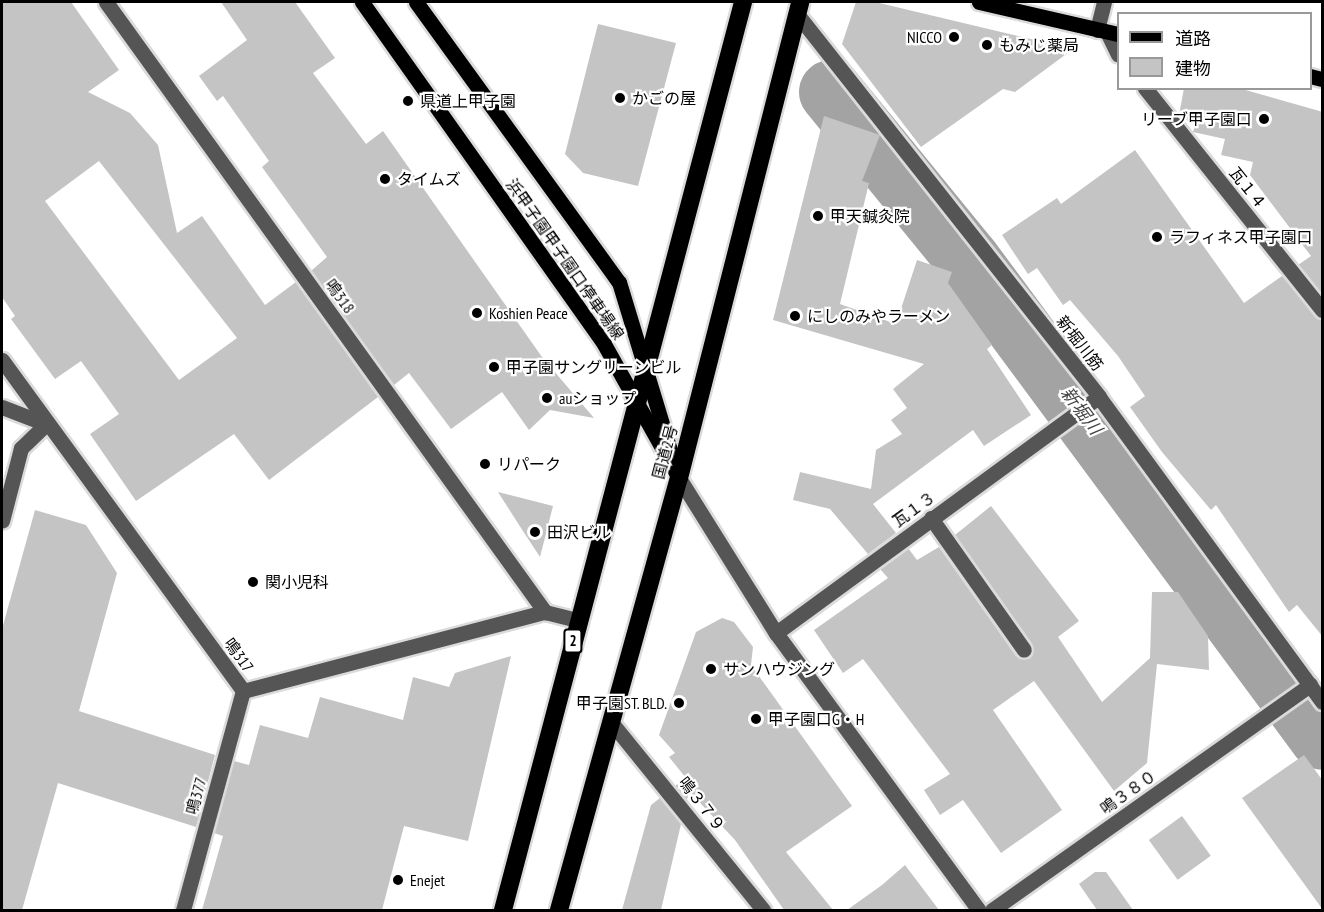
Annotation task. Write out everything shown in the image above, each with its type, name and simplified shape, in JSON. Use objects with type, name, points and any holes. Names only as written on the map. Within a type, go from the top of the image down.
[{"type":"highway","name":"2","points":[[503,910],[578,620],[648,374],[743,2]]},
{"type":"highway","name":"国道2号","points":[[559,910],[679,478],[799,8]]},
{"type":"main road","name":"浜甲子園甲子園口停車場線","points":[[362,2],[604,344],[638,410],[679,478]]},
{"type":"main road","name":"浜甲子園甲子園口停車場線","points":[[416,2],[619,282],[679,478]]},
{"type":"main road","points":[[979,2],[1107,32]]},
{"type":"street","name":"鳴318","points":[[106,2],[545,612]]},
{"type":"street","points":[[1104,2],[1107,32],[1117,51]]},
{"type":"street","name":"新堀川筋","points":[[799,8],[1094,401],[1305,689],[1323,702]]},
{"type":"street","name":"瓦１４","points":[[1147,90],[1323,310]]},
{"type":"street","name":"鳴317","points":[[2,360],[46,424],[243,691],[545,612],[578,620]]},
{"type":"street","name":"瓦１３","points":[[776,633],[1094,401]]},
{"type":"street","points":[[2,408],[46,424],[21,448],[2,521]]},
{"type":"street","points":[[679,478],[776,633],[979,910]]},
{"type":"street","points":[[931,518],[1024,650]]},
{"type":"street","name":"鳴３８０","points":[[992,910],[1305,689]]},
{"type":"street","name":"鳴377","points":[[183,910],[243,691]]},
{"type":"street","name":"鳴３７９","points":[[611,722],[763,910]]},
{"type":"building","points":[[2,2],[71,2],[119,70],[88,92],[130,113],[158,145],[177,233],[202,216],[265,305],[296,282],[378,397],[269,480],[234,434],[136,501],[90,434],[119,414],[81,361],[55,379],[11,319],[15,316],[2,297]],"holes":[[[99,161],[237,338],[179,380],[45,201]]]},
{"type":"building","points":[[221,2],[295,2],[335,58],[313,73],[366,144],[383,131],[542,357],[594,418],[550,410],[529,430],[502,392],[451,429],[409,373],[394,385],[311,271],[327,257],[262,167],[269,161],[223,96],[217,101],[199,76],[247,40]]},
{"type":"building","points":[[856,2],[875,2],[1073,49],[1015,92],[1003,89],[921,147],[842,44]]},
{"type":"building","name":"かごの屋","points":[[598,24],[676,43],[638,186],[583,173],[565,154]]},
{"type":"building","points":[[1184,90],[1246,90],[1323,112],[1323,295],[1298,265],[1311,256],[1250,175],[1253,162],[1221,155],[1225,139],[1193,132],[1195,126],[1179,115]]},
{"type":"building","points":[[824,116],[880,135],[862,181],[869,183],[840,304],[896,324],[917,260],[952,272],[948,283],[992,345],[987,349],[1031,415],[984,446],[973,430],[873,504],[896,533],[868,554],[830,509],[793,500],[800,472],[871,489],[876,450],[902,434],[891,420],[907,408],[893,389],[924,364],[773,320]]},
{"type":"building","points":[[1135,150],[1244,303],[1282,276],[1323,320],[1323,637],[1297,605],[1289,612],[1216,505],[1211,510],[1162,452],[1130,407],[1145,396],[1118,356],[1070,300],[1063,305],[1037,268],[1028,274],[1002,235],[1057,198],[1061,204]]},
{"type":"building","name":"田沢ビル","points":[[498,492],[553,506],[540,557],[521,528]]},
{"type":"building","points":[[991,506],[1079,621],[1058,637],[1102,702],[1150,658],[1152,592],[1178,592],[1208,636],[1209,670],[1157,664],[1147,763],[1114,791],[1034,681],[993,710],[1062,810],[1001,853],[963,800],[940,815],[924,790],[950,774],[863,659],[843,673],[814,630],[888,578],[880,569],[908,548],[917,560],[939,547],[1016,656],[1029,658],[1032,644],[955,535]]},
{"type":"building","points":[[35,510],[86,525],[117,573],[79,711],[215,755],[196,827],[58,783],[22,910],[2,910],[2,629]]},
{"type":"building","points":[[722,618],[734,622],[753,647],[751,665],[852,806],[786,852],[833,910],[784,910],[735,840],[689,791],[687,800],[675,786],[686,778],[669,757],[675,753],[659,735],[696,632]]},
{"type":"building","points":[[511,656],[468,841],[404,826],[382,910],[202,910],[223,836],[214,833],[234,761],[249,765],[260,725],[308,738],[320,697],[403,720],[413,677],[449,687],[455,673]]},
{"type":"building","points":[[1304,755],[1323,781],[1323,910],[1242,798]]},
{"type":"building","points":[[660,798],[681,824],[661,910],[622,910],[651,805]]},
{"type":"building","points":[[1182,816],[1211,856],[1178,880],[1149,840]]},
{"type":"building","points":[[905,865],[939,910],[847,910],[882,885]]},
{"type":"building","points":[[1095,872],[1106,872],[1133,910],[1097,910],[1079,884]]},
{"type":"waterway","name":"新堀川","points":[[831,92],[969,261],[1322,738]]},
{"type":"place","name":"NICCO","points":[[954,37]]},
{"type":"place","name":"もみじ薬局","points":[[987,45]]},
{"type":"place","name":"かごの屋","points":[[620,98]]},
{"type":"place","name":"県道上甲子園","points":[[408,101]]},
{"type":"place","name":"リーブ甲子園口","points":[[1264,119]]},
{"type":"place","name":"タイムズ","points":[[385,179]]},
{"type":"place","name":"甲天鍼灸院","points":[[818,216]]},
{"type":"place","name":"ラフィネス甲子園口","points":[[1157,237]]},
{"type":"place","name":"Koshien Peace","points":[[477,313]]},
{"type":"place","name":"にしのみやラーメン","points":[[795,316]]},
{"type":"place","name":"甲子園サングリーンビル","points":[[494,367]]},
{"type":"place","name":"auショップ","points":[[547,398]]},
{"type":"place","name":"リパーク","points":[[485,464]]},
{"type":"place","name":"田沢ビル","points":[[535,532]]},
{"type":"place","name":"関小児科","points":[[253,582]]},
{"type":"place","name":"サンハウジング","points":[[711,669]]},
{"type":"place","name":"甲子園ST. BLD.","points":[[679,703]]},
{"type":"place","name":"甲子園口G・H","points":[[756,719]]},
{"type":"place","name":"Enejet","points":[[398,880]]}]
